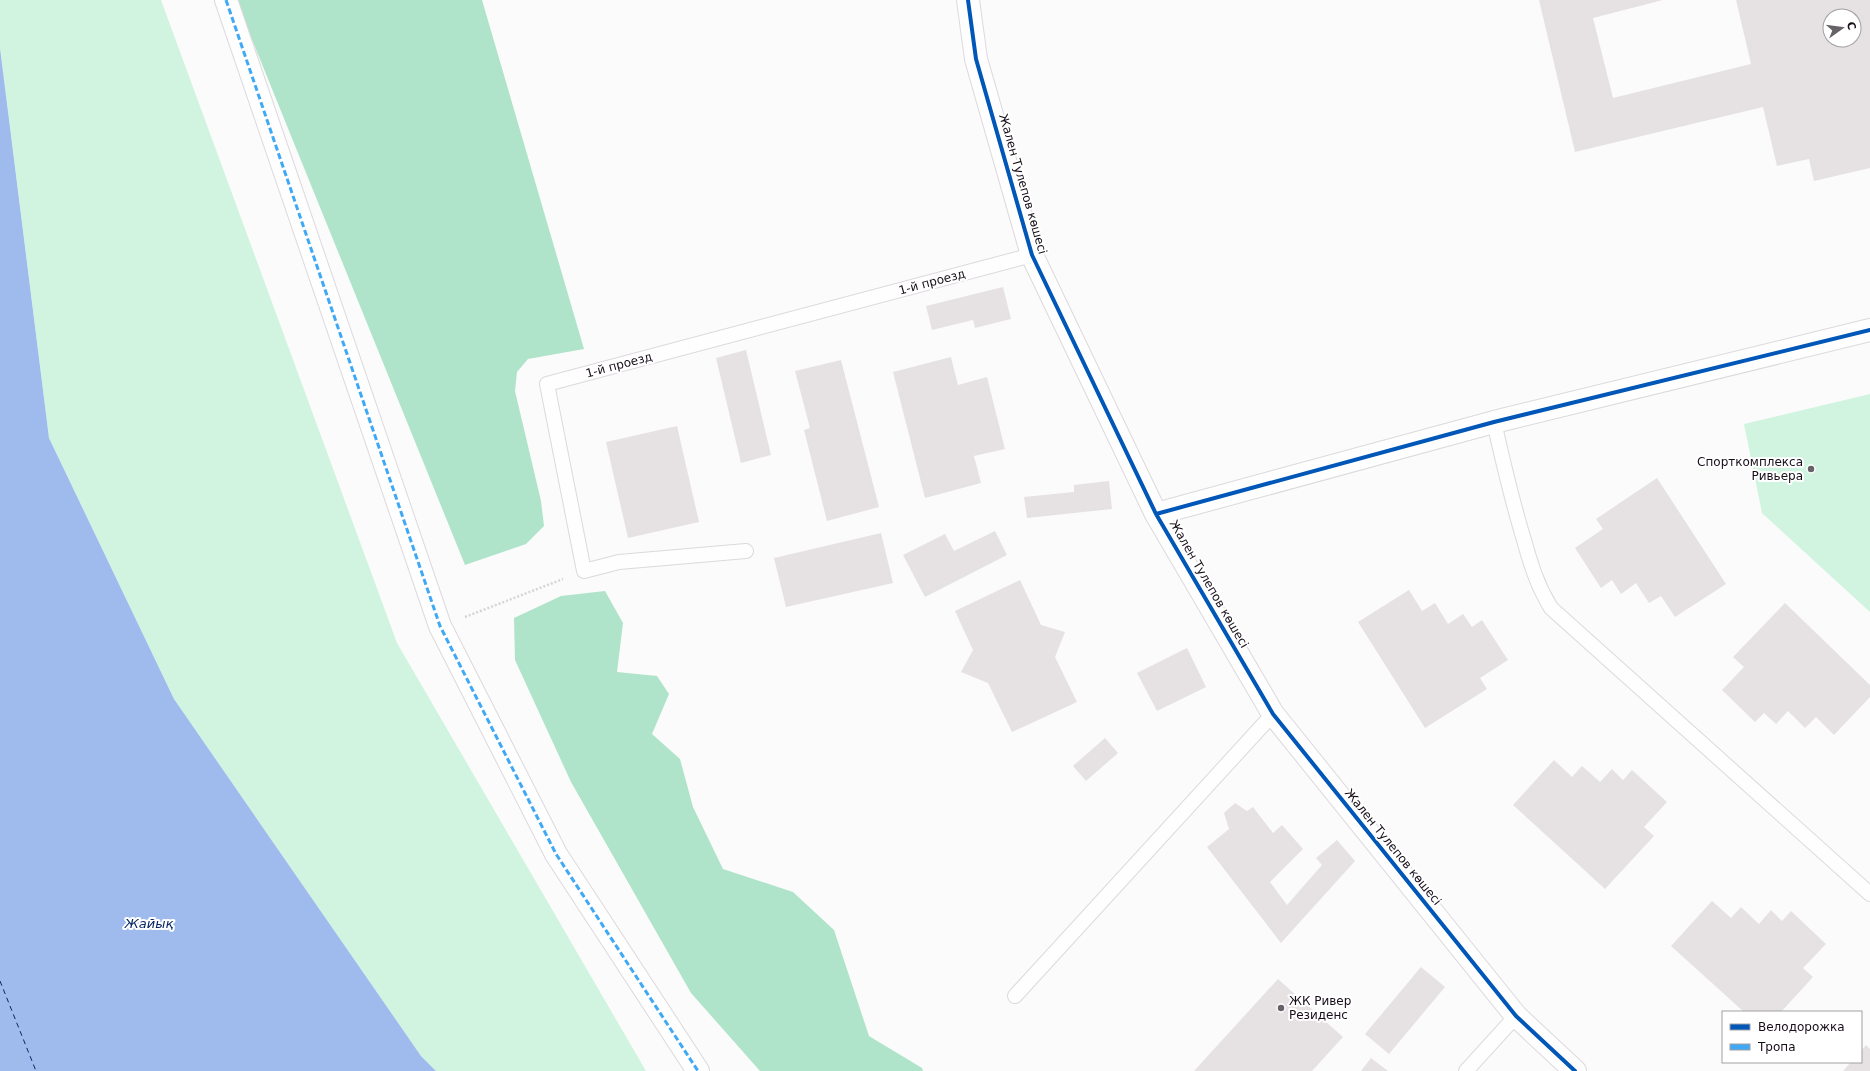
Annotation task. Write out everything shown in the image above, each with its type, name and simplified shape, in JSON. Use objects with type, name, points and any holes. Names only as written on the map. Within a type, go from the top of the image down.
[{"type":"street","points":[[226,0],[440,626],[556,854],[698,1071]]},
{"type":"street","name":"Жален Тулепов көшесі","points":[[968,0],[976,59],[1032,255],[1156,514],[1273,714],[1516,1016],[1575,1071]]},
{"type":"street","points":[[1156,514],[1494,422],[1870,330]]},
{"type":"lane","name":"1-й проезд","points":[[584,571],[547,384],[1032,255]]},
{"type":"lane","points":[[1494,422],[1511,500],[1529,559],[1539,588],[1551,608],[1870,894]]},
{"type":"lane","points":[[584,571],[619,562],[746,551]]},
{"type":"lane","points":[[1015,996],[1273,714]]},
{"type":"lane","points":[[1466,1071],[1516,1016]]},
{"type":"path","points":[[440,626],[584,571]]},
{"type":"green space","points":[[0,0],[161,0],[397,643],[646,1071],[436,1071],[421,1056],[174,699],[49,438],[0,48]]},
{"type":"green space","points":[[236,0],[482,0],[584,349],[528,359],[517,372],[515,391],[541,501],[544,526],[526,544],[465,565]]},
{"type":"green space","name":"Спорткомплекса Ривьера","points":[[1870,394],[1870,612],[1762,513],[1744,424]]},
{"type":"green space","points":[[605,591],[623,623],[617,672],[657,676],[669,694],[652,734],[680,759],[693,807],[723,869],[793,892],[834,930],[869,1036],[922,1068],[923,1071],[760,1071],[691,993],[571,782],[515,660],[514,618],[561,596]]},
{"type":"water","name":"Жайық","points":[[0,48],[49,438],[174,699],[421,1056],[436,1071],[0,1071]]},
{"type":"building","points":[[1539,0],[1663,0],[1593,18],[1613,98],[1751,64],[1736,0],[1870,0],[1870,168],[1814,181],[1809,159],[1777,166],[1763,107],[1575,152]]},
{"type":"building","points":[[1003,287],[1011,319],[975,328],[973,320],[932,330],[926,306]]},
{"type":"building","points":[[746,350],[771,455],[741,463],[716,358]]},
{"type":"building","points":[[951,357],[958,385],[987,377],[1005,449],[974,456],[981,483],[925,498],[893,372]]},
{"type":"building","points":[[841,360],[879,507],[827,521],[804,430],[810,428],[795,371]]},
{"type":"building","points":[[677,426],[699,522],[628,538],[606,442]]},
{"type":"building","points":[[1657,478],[1726,584],[1675,617],[1661,596],[1649,603],[1636,583],[1621,594],[1612,580],[1601,588],[1575,548],[1603,529],[1596,519]]},
{"type":"building","points":[[1109,481],[1112,509],[1027,518],[1024,497],[1074,492],[1074,485]]},
{"type":"building","points":[[995,531],[1007,555],[925,597],[903,555],[945,534],[954,551]]},
{"type":"building","points":[[881,533],[893,583],[786,607],[774,558]]},
{"type":"building","points":[[1020,580],[1041,625],[1065,632],[1055,657],[1077,702],[1012,732],[988,683],[961,672],[973,650],[955,611]]},
{"type":"building","points":[[1409,590],[1422,611],[1435,603],[1448,624],[1463,614],[1472,627],[1482,620],[1508,660],[1480,678],[1487,689],[1425,728],[1358,622]]},
{"type":"building","points":[[1785,603],[1870,685],[1870,697],[1834,735],[1816,717],[1805,728],[1788,711],[1776,724],[1764,713],[1755,722],[1722,690],[1744,667],[1733,657]]},
{"type":"building","points":[[1187,648],[1206,687],[1157,711],[1137,673]]},
{"type":"building","points":[[1105,738],[1118,753],[1086,781],[1073,766]]},
{"type":"building","points":[[1554,760],[1572,777],[1582,766],[1600,782],[1612,769],[1623,780],[1632,770],[1667,802],[1644,827],[1654,836],[1605,889],[1513,805]]},
{"type":"building","points":[[1235,803],[1247,811],[1253,807],[1273,833],[1282,825],[1303,849],[1270,882],[1287,905],[1322,865],[1316,858],[1337,840],[1355,861],[1281,943],[1207,847],[1229,829],[1224,813]]},
{"type":"building","points":[[1712,901],[1731,918],[1741,907],[1759,924],[1771,910],[1782,921],[1791,911],[1826,944],[1803,968],[1813,977],[1782,1011],[1743,1011],[1671,946]]},
{"type":"building","points":[[1421,967],[1445,987],[1389,1054],[1365,1034]]},
{"type":"building","name":"ЖК Ривер Резиденс","points":[[1278,979],[1343,1037],[1312,1071],[1194,1071]]},
{"type":"building","points":[[1866,1045],[1870,1049],[1870,1071],[1843,1071],[1850,1063],[1862,1063],[1862,1050]]},
{"type":"building","points":[[1371,1058],[1388,1071],[1361,1071]]},
{"type":"ferry route","points":[[0,981],[36,1071]]},
{"type":"marked path","points":[[226,0],[440,626],[556,854],[698,1071]]},
{"type":"cycle path","points":[[968,0],[976,59],[1032,255],[1156,514],[1273,714],[1516,1016],[1575,1071]]},
{"type":"cycle path","points":[[1156,514],[1494,422],[1870,330]]},
{"type":"place","name":"Спорткомплекса Ривьера","points":[[1811,469]]},
{"type":"place","name":"ЖК Ривер Резиденс","points":[[1281,1008]]}]
